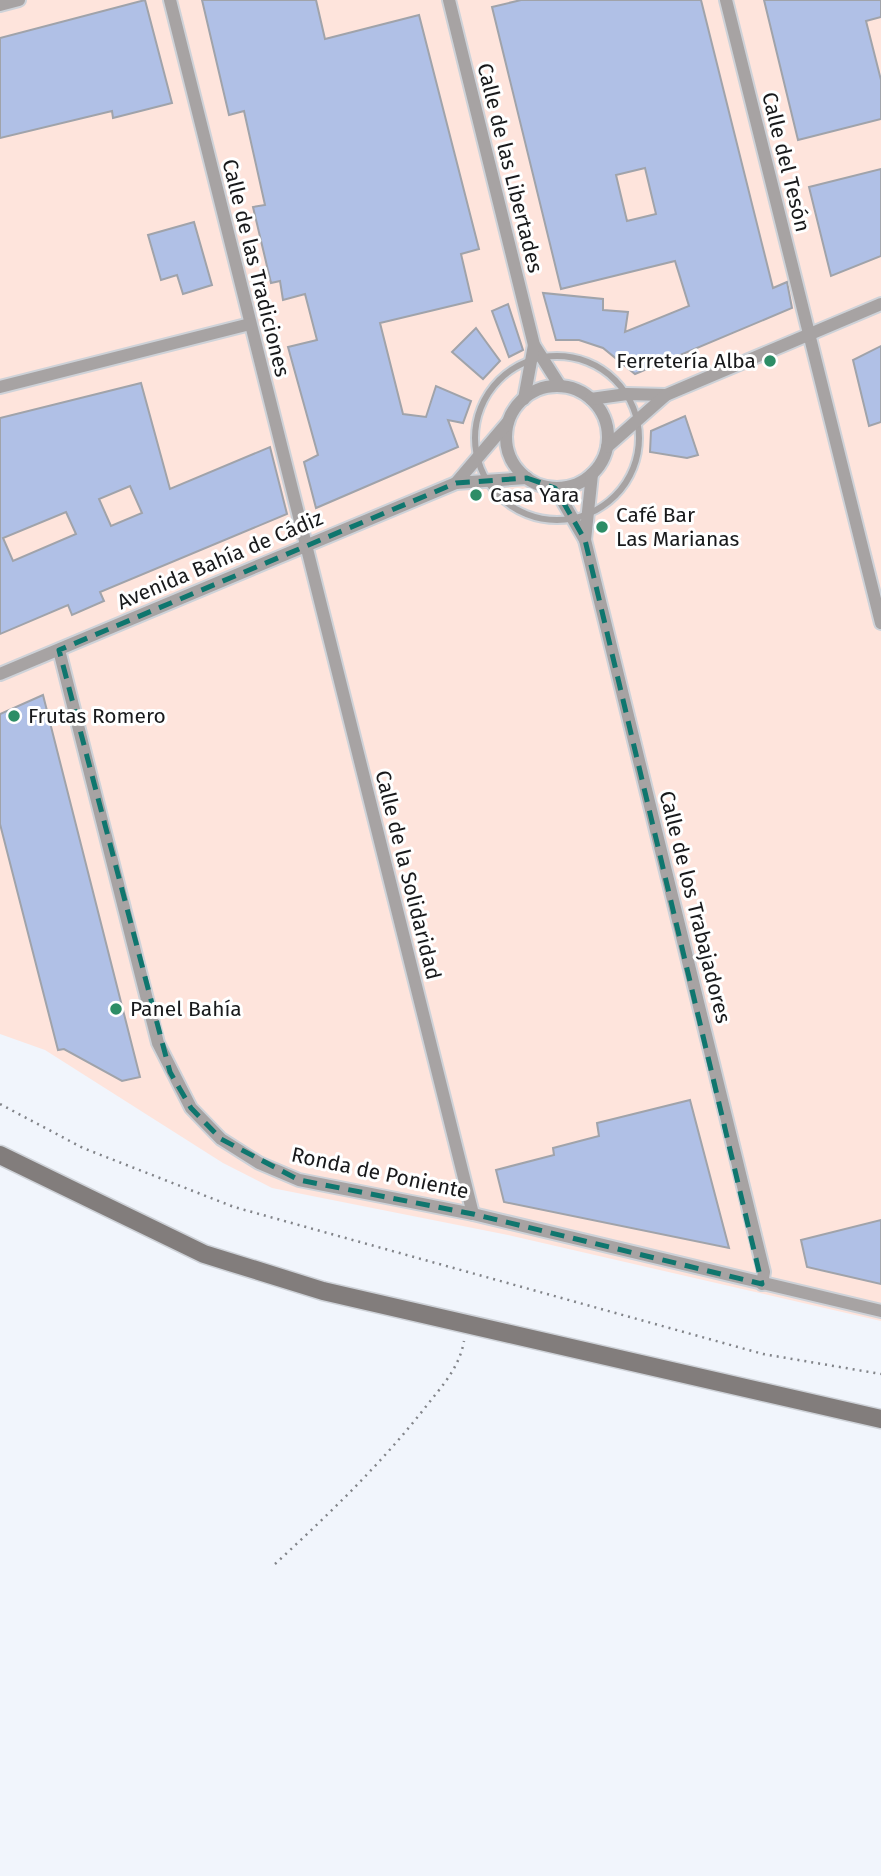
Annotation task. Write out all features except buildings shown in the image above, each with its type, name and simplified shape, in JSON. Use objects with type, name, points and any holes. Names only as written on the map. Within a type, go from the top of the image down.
[{"type":"main road","points":[[0,1155],[214,1258],[323,1291],[881,1419]]},
{"type":"street","points":[[0,5],[19,0]]},
{"type":"street","name":"Calle de las Tradiciones","points":[[170,0],[306,545]]},
{"type":"street","name":"Calle de las Libertades","points":[[449,0],[534,345],[560,386]]},
{"type":"street","name":"Calle del Tesón","points":[[726,0],[881,623]]},
{"type":"street","points":[[607,447],[666,395],[881,304]]},
{"type":"street","points":[[0,387],[250,324]]},
{"type":"street","points":[[524,398],[534,345]]},
{"type":"street","points":[[555,488],[579,483],[592,474],[602,462],[607,447],[607,429],[603,414],[591,399],[580,391],[560,386],[537,390],[524,398],[509,421],[506,435],[509,452],[516,467],[527,478],[555,488],[581,517]]},
{"type":"street","points":[[591,399],[627,394],[666,395]]},
{"type":"street","name":"Avenida Bahía de Cádiz","points":[[456,483],[509,421]]},
{"type":"street","name":"Calle de los Trabajadores","points":[[592,474],[581,517],[585,540],[764,1272],[762,1284]]},
{"type":"street","name":"Avenida Bahía de Cádiz","points":[[0,674],[456,483],[527,478]]},
{"type":"street","name":"Calle de la Solidaridad","points":[[306,545],[473,1214]]},
{"type":"street","name":"Ronda de Poniente","points":[[59,650],[158,1043],[191,1108],[221,1139],[259,1163],[299,1180],[473,1214],[881,1311]]},
{"type":"lane","points":[[569,356],[591,363],[611,376],[627,394],[637,422],[639,447],[632,472],[609,502],[581,517],[550,521],[527,515],[506,503],[487,482],[477,459],[476,426],[482,403],[505,374],[543,357],[569,356]]},
{"type":"path","points":[[0,1104],[83,1148],[234,1208],[763,1354],[881,1374]]},
{"type":"path","points":[[275,1564],[346,1498],[393,1448],[457,1367],[467,1324]]},
{"type":"highlighted area","points":[[527,478],[555,488],[585,540],[762,1284],[473,1214],[299,1180],[221,1139],[191,1108],[170,1072],[59,650],[456,483]]},
{"type":"shaded area","points":[[0,0],[881,0],[881,1321],[508,1235],[272,1188],[223,1163],[45,1050],[0,1034]]},
{"type":"place","name":"Ferretería Alba","points":[[770,361]]},
{"type":"place","name":"Casa Yara","points":[[476,495]]},
{"type":"place","name":"Café Bar Las Marianas","points":[[602,527]]},
{"type":"place","name":"Frutas Romero","points":[[14,716]]},
{"type":"place","name":"Panel Bahía","points":[[116,1009]]}]
